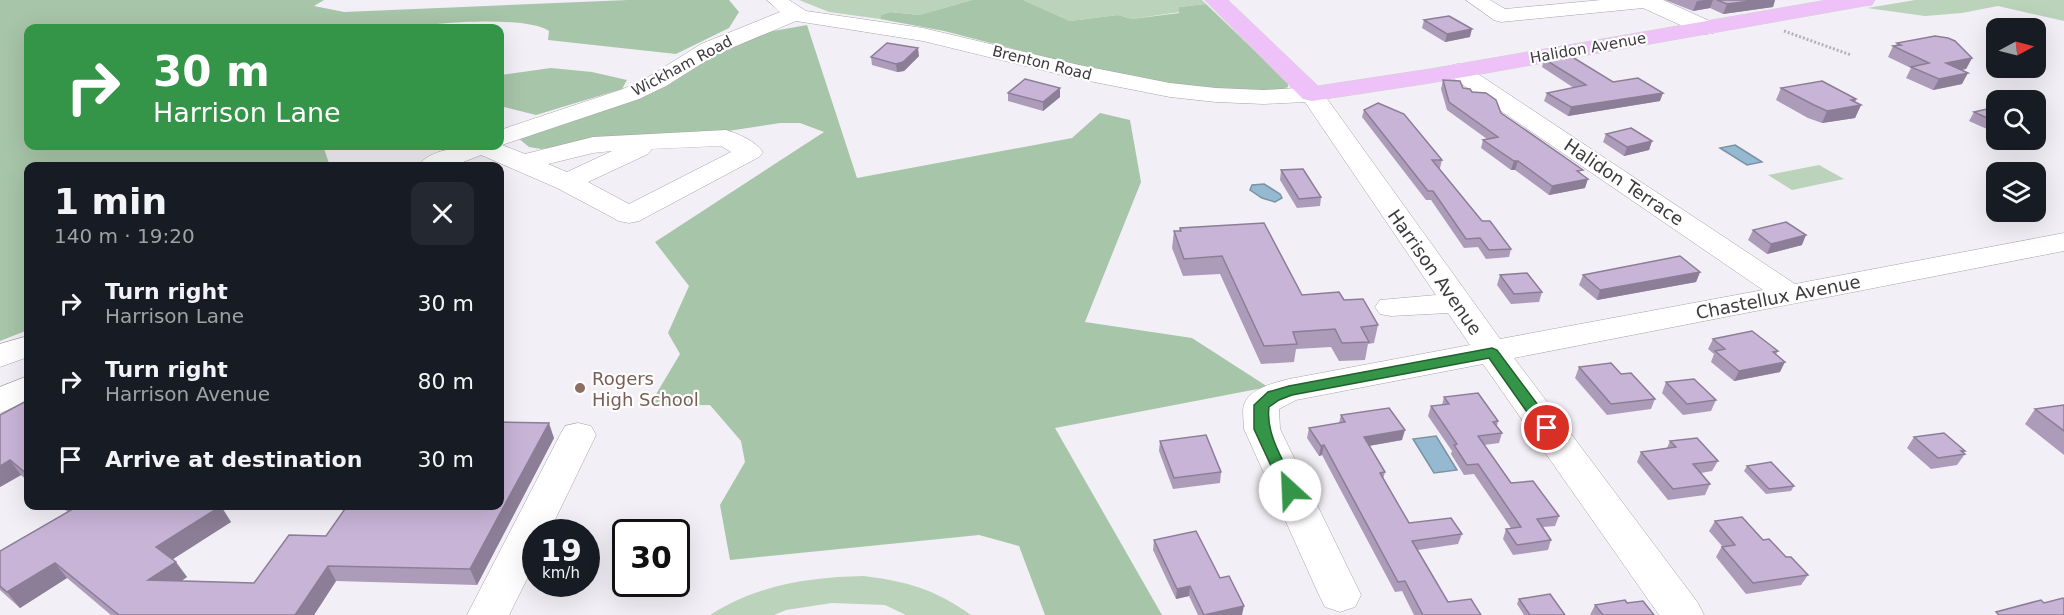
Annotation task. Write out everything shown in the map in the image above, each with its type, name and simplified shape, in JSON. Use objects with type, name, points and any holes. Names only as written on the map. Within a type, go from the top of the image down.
[{"type":"main road","name":"Harrison Avenue","points":[[1215,0],[1312,94]]},
{"type":"main road","name":"Halidon Avenue","points":[[1312,94],[1755,20],[1848,1]]},
{"type":"street","points":[[1476,0],[1501,16],[1517,30],[1542,32],[1677,14]]},
{"type":"street","points":[[1501,16],[1644,1],[1706,28]]},
{"type":"street","name":"Brenton Road","points":[[786,7],[915,33],[1084,75],[1201,95],[1269,98],[1312,94]]},
{"type":"street","name":"Wickham Road","points":[[504,137],[631,94],[658,81],[709,49],[786,7]]},
{"type":"street","name":"Halidon Terrace","points":[[1458,71],[1790,294]]},
{"type":"street","name":"Harrison Avenue","points":[[1312,94],[1492,353],[1683,615]]},
{"type":"street","points":[[492,150],[567,182],[628,215],[750,152],[726,138],[656,141],[593,145],[524,162]]},
{"type":"street","points":[[567,182],[656,141]]},
{"type":"street","points":[[441,162],[471,150]]},
{"type":"street","name":"Chastellux Avenue","points":[[1340,595],[1262,429],[1262,405],[1274,396],[1289,390],[2064,242]]},
{"type":"street","points":[[1391,307],[1457,303]]},
{"type":"street","points":[[0,356],[24,347]]},
{"type":"street","points":[[0,401],[24,389]]},
{"type":"street","points":[[488,615],[578,435]]},
{"type":"path","points":[[1755,20],[1851,55]]},
{"type":"green space","points":[[0,0],[324,0],[314,6],[344,12],[628,0],[729,0],[739,12],[729,28],[676,54],[548,40],[549,31],[537,26],[500,22],[24,24],[24,150],[324,150],[329,162],[24,162],[24,332],[0,341]]},
{"type":"green space","points":[[799,0],[972,0],[919,15],[890,12],[881,15],[880,19],[829,12]]},
{"type":"green space","points":[[972,0],[1023,0],[1070,21],[1118,15],[1132,19],[1179,13],[1179,7],[1206,4],[1288,83],[1288,87],[1280,90],[1231,91],[1167,84],[1103,72],[944,31],[880,19],[881,15],[890,12],[919,15]]},
{"type":"green space","points":[[1023,0],[1202,0],[1206,4],[1179,7],[1180,12],[1132,19],[1118,15],[1070,21]]},
{"type":"green space","points":[[1915,0],[2064,0],[2064,21],[1998,6],[1962,13],[1925,16],[1867,8]]},
{"type":"green space","points":[[807,25],[857,178],[1072,138],[1100,113],[1130,120],[1141,182],[1085,322],[1192,338],[1268,387],[1055,428],[1162,615],[1045,615],[1019,546],[979,535],[730,560],[720,505],[745,462],[741,441],[710,405],[649,406],[680,354],[668,333],[689,286],[655,242],[824,132],[800,123],[780,123],[702,135],[576,144],[541,149],[529,147],[518,138],[756,34]]},
{"type":"green space","points":[[551,68],[592,72],[627,80],[622,89],[536,115],[504,107],[504,74]]},
{"type":"green space","points":[[1819,165],[1844,179],[1792,190],[1768,175]]},
{"type":"green space","points":[[864,576],[920,588],[945,599],[971,615],[906,615],[885,605],[832,603],[786,610],[774,615],[710,615],[746,596],[784,585],[823,578]]},
{"type":"water","points":[[1735,145],[1762,162],[1747,165],[1720,148]]},
{"type":"water","points":[[1264,184],[1280,194],[1282,198],[1275,202],[1262,198],[1250,190],[1252,185]]},
{"type":"water","points":[[1436,436],[1457,470],[1434,473],[1413,439]]},
{"type":"building","points":[[1717,0],[1758,0],[1727,4]]},
{"type":"building","points":[[1449,16],[1472,29],[1447,34],[1424,20]]},
{"type":"building","points":[[1935,36],[1955,41],[1972,58],[1946,63],[1968,73],[1939,79],[1911,67],[1929,63],[1893,46],[1901,45],[1897,43]]},
{"type":"building","points":[[887,43],[918,48],[903,62],[896,64],[871,57]]},
{"type":"building","points":[[1569,55],[1613,82],[1638,78],[1663,93],[1571,107],[1547,93],[1586,85],[1544,59]]},
{"type":"building","points":[[1025,79],[1060,88],[1043,102],[1008,93]]},
{"type":"building","points":[[1443,80],[1460,81],[1463,88],[1470,89],[1472,92],[1486,93],[1496,100],[1501,113],[1583,170],[1577,171],[1588,179],[1552,186],[1518,161],[1514,161],[1483,140],[1498,137],[1449,102]]},
{"type":"building","points":[[1822,81],[1856,99],[1851,100],[1861,105],[1827,111],[1781,88]]},
{"type":"building","points":[[1378,103],[1404,114],[1442,160],[1432,160],[1482,221],[1490,221],[1511,249],[1489,250],[1480,238],[1466,239],[1433,191],[1428,191],[1364,110]]},
{"type":"building","points":[[1986,109],[1986,117],[1974,112]]},
{"type":"building","points":[[1631,128],[1652,141],[1627,147],[1606,134]]},
{"type":"building","points":[[1303,169],[1321,197],[1299,199],[1281,170]]},
{"type":"building","points":[[1786,222],[1806,235],[1771,244],[1753,230]]},
{"type":"building","points":[[1264,223],[1302,295],[1339,292],[1344,300],[1363,299],[1378,325],[1361,327],[1369,342],[1342,343],[1335,329],[1293,332],[1297,344],[1264,346],[1222,256],[1184,259],[1174,231],[1181,231],[1180,228]]},
{"type":"building","points":[[1680,256],[1700,272],[1600,290],[1583,275]]},
{"type":"building","points":[[1527,273],[1542,292],[1514,294],[1500,275]]},
{"type":"building","points":[[1752,331],[1778,351],[1773,352],[1785,362],[1739,371],[1715,351],[1725,349],[1713,339]]},
{"type":"building","points":[[1611,363],[1621,374],[1631,373],[1655,399],[1611,404],[1579,367]]},
{"type":"building","points":[[1694,379],[1716,400],[1687,404],[1666,382]]},
{"type":"building","points":[[1478,393],[1498,421],[1493,422],[1502,433],[1478,436],[1511,483],[1533,481],[1559,516],[1537,519],[1551,540],[1517,545],[1506,529],[1521,527],[1478,464],[1467,465],[1454,445],[1457,444],[1431,406],[1449,404],[1444,397]]},
{"type":"building","points":[[24,402],[24,472],[10,460],[0,466],[0,415]]},
{"type":"building","points":[[2064,405],[2064,431],[2035,409]]},
{"type":"building","points":[[1389,408],[1405,430],[1364,437],[1385,472],[1380,473],[1409,523],[1451,518],[1462,534],[1412,541],[1448,602],[1471,599],[1481,615],[1423,615],[1405,581],[1398,582],[1324,445],[1321,446],[1309,428],[1345,422],[1341,415]]},
{"type":"building","points":[[504,422],[549,423],[504,506]]},
{"type":"building","points":[[1944,433],[1965,451],[1961,451],[1965,454],[1938,458],[1914,437]]},
{"type":"building","points":[[1206,435],[1221,472],[1174,478],[1160,441]]},
{"type":"building","points":[[1697,438],[1718,461],[1693,464],[1710,484],[1673,489],[1641,452],[1676,447],[1670,441]]},
{"type":"building","points":[[1771,462],[1794,486],[1769,489],[1747,466]]},
{"type":"building","points":[[71,510],[215,510],[156,547],[176,562],[148,580],[254,583],[289,535],[326,536],[344,510],[502,510],[470,569],[328,566],[295,615],[119,615],[55,563],[7,592],[0,586],[0,551]]},
{"type":"building","points":[[1742,517],[1763,540],[1769,539],[1808,575],[1753,583],[1722,547],[1735,545],[1715,521]]},
{"type":"building","points":[[1196,531],[1220,578],[1229,576],[1244,606],[1204,615],[1190,586],[1177,589],[1154,540]]},
{"type":"building","points":[[1550,594],[1565,615],[1530,615],[1519,599]]},
{"type":"building","points":[[2063,598],[2064,615],[1999,615],[1996,612],[2041,600],[2044,603]]},
{"type":"building","points":[[1625,600],[1627,603],[1643,601],[1654,615],[1603,615],[1595,605]]},
{"type":"place","name":"Rogers High School","points":[[580,388]]},
{"type":"route","points":[[1290,490],[1262,429],[1260,416],[1262,405],[1274,396],[1289,390],[1492,353],[1547,428]]}]
